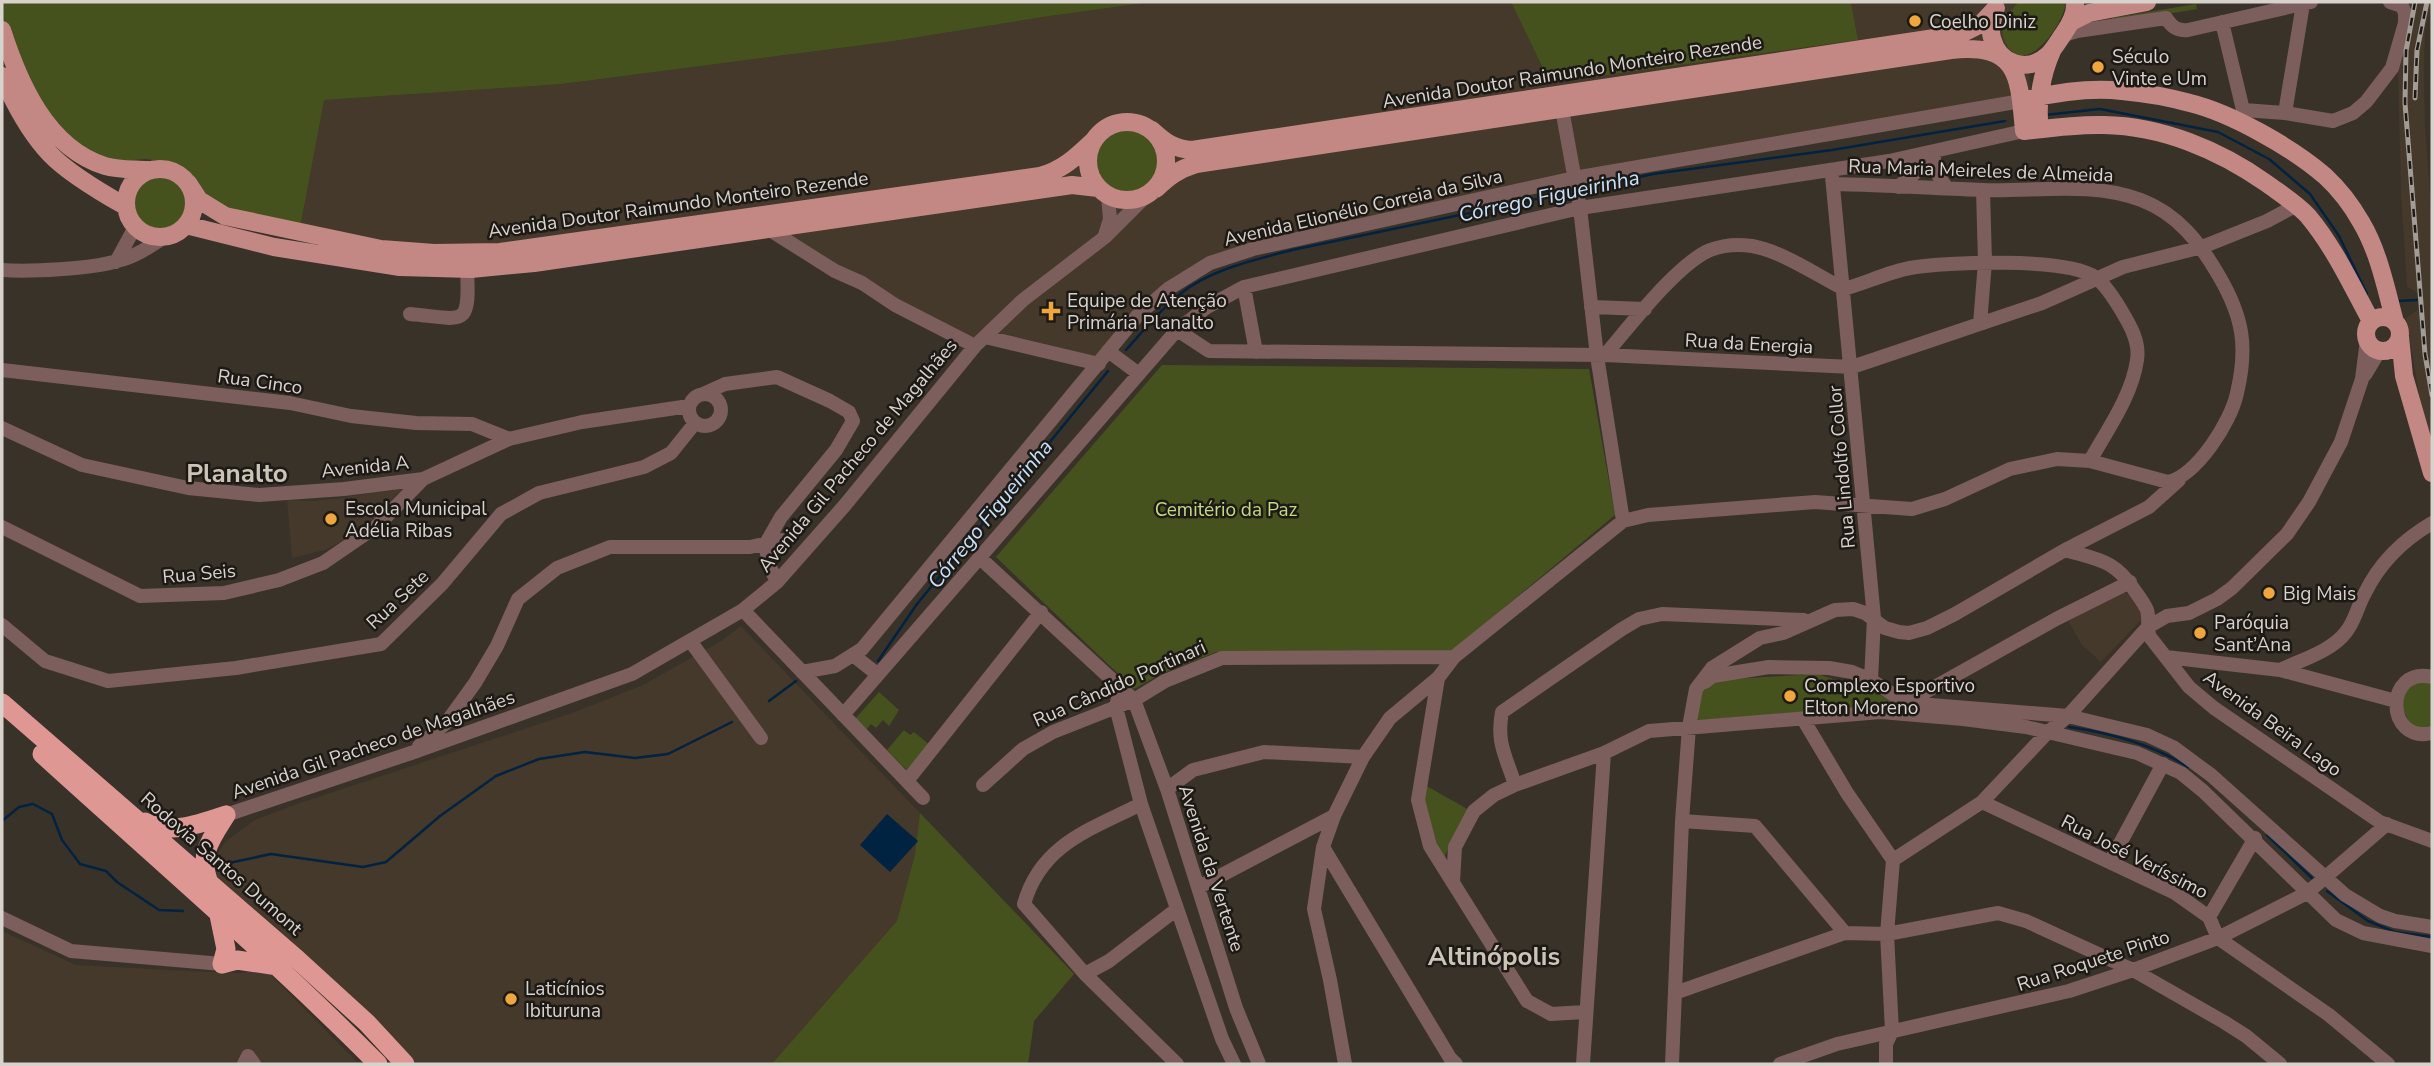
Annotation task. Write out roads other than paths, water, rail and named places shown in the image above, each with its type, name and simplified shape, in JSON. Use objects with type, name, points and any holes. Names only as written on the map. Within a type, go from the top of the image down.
[{"type":"highway","name":"Rodovia Santos Dumont","points":[[2,703],[328,987],[405,1064]]},
{"type":"highway","name":"Rodovia Santos Dumont","points":[[2,719],[279,966],[378,1064]]},
{"type":"highway","points":[[134,816],[157,828],[190,827],[226,815]]},
{"type":"highway","points":[[209,883],[204,871],[204,856],[226,815]]},
{"type":"highway","points":[[219,915],[226,949],[222,964],[237,960],[279,966]]},
{"type":"main road","points":[[2032,130],[2048,61],[2071,22],[2075,2]]},
{"type":"main road","points":[[2071,22],[2088,13],[2147,2]]},
{"type":"main road","points":[[1999,5],[1991,23],[1992,37],[2017,76],[2021,101],[2032,130]]},
{"type":"main road","name":"Avenida Doutor Raimundo Monteiro Rezende","points":[[2,30],[31,101],[42,120],[82,156],[107,167],[170,170],[188,183],[199,200],[225,216],[381,249],[434,253],[500,252],[1040,176],[1055,172],[1070,162],[1102,130],[1127,122],[1152,130],[1166,143],[1179,149],[1192,150],[1961,34],[1979,25],[1999,5]]},
{"type":"main road","name":"Avenida Doutor Raimundo Monteiro Rezende","points":[[186,225],[274,247],[387,265],[467,269],[534,263],[1072,185],[1103,192],[1120,200],[1133,201],[1150,193],[1183,168],[1196,164],[1963,49],[1986,50],[2014,65],[2031,64],[2047,56],[2056,44]]},
{"type":"main road","points":[[2,76],[24,120],[51,155],[99,191],[125,206]]},
{"type":"main road","points":[[2021,101],[2067,92],[2120,90],[2191,103],[2239,122],[2292,152],[2326,177],[2363,224],[2380,267],[2386,340],[2404,376],[2432,473]]},
{"type":"main road","points":[[2032,130],[2104,124],[2159,132],[2211,150],[2249,171],[2297,205],[2327,243],[2371,321],[2388,317],[2386,340]]},
{"type":"main road","points":[[1150,193],[1164,176],[1167,160],[1165,149],[1152,130]]},
{"type":"main road","points":[[1094,140],[1087,162],[1089,173],[1103,192]]},
{"type":"main road","points":[[148,170],[130,184],[125,206],[128,218],[144,234],[166,236],[186,225],[193,212],[194,202],[188,183]]},
{"type":"street","points":[[2222,22],[2240,107],[2246,111],[2285,113],[2333,121],[2353,113],[2366,102],[2392,68],[2405,23],[2403,8],[2390,2]]},
{"type":"street","points":[[2056,44],[2067,34],[2093,29],[2166,18],[2180,31],[2307,3],[2285,113]]},
{"type":"street","points":[[2071,22],[2075,27],[2093,29]]},
{"type":"street","name":"Avenida Elionélio Correia da Silva","points":[[802,672],[835,666],[862,649],[1138,314],[1168,289],[1210,263],[1253,248],[1574,178],[2021,101]]},
{"type":"street","points":[[1562,109],[1580,208],[1591,307],[1601,356],[1623,521]]},
{"type":"street","points":[[843,715],[1177,330],[1207,307],[1244,287],[1580,208],[1935,154],[2032,130]]},
{"type":"street","points":[[1889,161],[1883,166],[1882,173],[1892,186],[1935,154]]},
{"type":"street","points":[[1935,154],[1936,172],[1947,188]]},
{"type":"street","name":"Rua Lindolfo Collor","points":[[1832,168],[1874,618],[1871,680]]},
{"type":"street","name":"Rua Maria Meireles de Almeida","points":[[1833,184],[1983,190],[2098,190],[2142,200],[2168,215],[2202,247],[2227,290],[2241,324],[2244,357],[2236,398],[2210,445],[2180,479],[2149,507],[2065,550]]},
{"type":"street","points":[[1980,324],[1985,262],[1983,190]]},
{"type":"street","points":[[1103,192],[1110,219],[1105,237]]},
{"type":"street","name":"Avenida Gil Pacheco de Magalhães","points":[[226,815],[411,753],[632,674],[743,610],[777,582],[845,505],[980,342],[1023,300],[1105,237],[1150,193]]},
{"type":"street","name":"Rua da Energia","points":[[1177,330],[1209,351],[1601,356],[1852,368],[2042,303],[2139,262],[2202,247],[2246,230],[2297,205]]},
{"type":"street","points":[[116,262],[135,227]]},
{"type":"street","points":[[770,230],[895,305],[980,342],[1099,363]]},
{"type":"street","points":[[2,270],[116,262],[138,254],[166,236]]},
{"type":"street","points":[[1601,356],[1693,261],[1709,251],[1730,246],[1745,245],[1764,250],[1844,289],[1908,268],[1985,262],[2069,268],[2097,278],[2120,307],[2132,329],[2138,357],[2126,396],[2090,461]]},
{"type":"street","points":[[410,314],[458,318],[466,313],[467,269]]},
{"type":"street","points":[[1244,287],[1256,352]]},
{"type":"street","points":[[1591,307],[1645,309]]},
{"type":"street","points":[[1893,860],[1982,802],[2046,733],[2068,716],[2148,627],[2167,616],[2189,613],[2217,599],[2232,588],[2287,534],[2309,502],[2341,442],[2362,379],[2386,340]]},
{"type":"street","points":[[1108,351],[1139,374]]},
{"type":"street","name":"Rua Cinco","points":[[2,370],[239,396],[351,416],[416,423],[472,424],[509,439]]},
{"type":"street","points":[[703,394],[718,399],[722,415],[715,424],[699,426],[690,415],[689,407],[694,398],[725,384],[777,377],[830,401],[849,412],[853,421],[836,450],[781,517],[765,545],[777,582]]},
{"type":"street","name":"Avenida A","points":[[2,428],[82,465],[188,488],[260,495],[344,489],[422,479],[509,439],[582,422],[689,407]]},
{"type":"street","name":"Rua Sete","points":[[2,625],[45,662],[108,681],[236,668],[381,644],[442,584],[501,514],[539,492],[644,467],[671,453],[695,423]]},
{"type":"street","points":[[1345,1064],[1314,909],[1323,848],[1334,816],[1363,757],[1390,718],[1438,678],[1454,657],[1623,521],[1648,515],[1815,502],[1912,509],[1945,499],[1992,475],[2023,464],[2057,459],[2090,461],[2168,482],[2180,479]]},
{"type":"street","name":"Rua Seis","points":[[2,527],[140,596],[224,593],[279,580],[323,562],[377,526],[422,479]]},
{"type":"street","points":[[781,517],[781,540],[791,566]]},
{"type":"street","points":[[2280,670],[2343,636],[2364,593],[2386,561],[2414,534],[2432,523]]},
{"type":"street","points":[[411,753],[446,723],[475,683],[498,646],[518,600],[557,568],[610,547],[765,545],[781,540]]},
{"type":"street","points":[[1672,1064],[1682,821],[1689,727],[1696,690],[1712,668],[1760,638],[1783,633],[1808,620],[1843,608],[1853,609],[1874,618],[1885,628],[1899,632],[1909,633],[1927,628],[2065,550]]},
{"type":"street","name":"Avenida Beira Lago","points":[[2065,550],[2116,567],[2130,582],[2146,609],[2150,637],[2189,687],[2214,708],[2386,824],[2432,841]]},
{"type":"street","name":"Avenida da Vertente","points":[[980,558],[1134,700],[1167,789],[1236,1008],[1259,1064]]},
{"type":"street","points":[[1906,703],[2056,619],[2130,582]]},
{"type":"street","points":[[743,610],[923,798]]},
{"type":"street","points":[[907,781],[1041,612]]},
{"type":"street","points":[[1515,785],[1498,732],[1502,712],[1630,624],[1662,614],[1808,620]]},
{"type":"street","points":[[691,642],[761,738]]},
{"type":"street","points":[[853,654],[877,674]]},
{"type":"street","name":"Rua Cândido Portinari","points":[[983,785],[1023,749],[1053,732],[1134,700],[1165,681],[1222,658],[1454,657]]},
{"type":"street","points":[[2166,657],[2280,670],[2396,701]]},
{"type":"street","points":[[1696,690],[1713,676],[1769,667],[1829,668],[1852,672],[1871,680],[1906,703],[2068,716],[2147,735],[2174,747],[2211,775],[2325,880],[2345,895],[2380,916],[2432,927]]},
{"type":"street","points":[[2432,677],[2418,676],[2410,680],[2398,692],[2396,701],[2396,709],[2403,725],[2418,733],[2432,733]]},
{"type":"street","points":[[1438,678],[1418,800],[1430,846],[1527,1001],[1551,1014],[1586,1012]]},
{"type":"street","points":[[1122,687],[1116,707],[1141,804],[1222,1039],[1234,1064]]},
{"type":"street","points":[[1453,882],[1455,847],[1474,811],[1494,795],[1604,752],[1649,731],[1881,712],[2026,727],[2137,752],[2181,773],[2203,791],[2255,838],[2336,920],[2363,933],[2432,946]]},
{"type":"street","points":[[1803,719],[1847,793],[1893,860],[1887,933],[1892,1031],[1886,1044],[1886,1064]]},
{"type":"street","points":[[1167,789],[1193,770],[1264,752],[1363,757]]},
{"type":"street","points":[[1583,1064],[1604,752]]},
{"type":"street","points":[[2110,862],[2163,764]]},
{"type":"street","name":"Rua José Veríssimo","points":[[1982,802],[2175,894],[2209,917],[2218,938]]},
{"type":"street","points":[[1141,804],[1061,845],[1040,866],[1024,904],[1085,974],[1177,1064]]},
{"type":"street","points":[[1199,887],[1334,816]]},
{"type":"street","points":[[1682,821],[1755,826],[1845,933]]},
{"type":"street","name":"Rua Roquete Pinto","points":[[1780,1064],[1836,1044],[2037,1000],[2133,970],[2218,938],[2308,893],[2386,824]]},
{"type":"street","points":[[2209,917],[2255,838]]},
{"type":"street","points":[[1323,848],[1456,1064]]},
{"type":"street","points":[[1085,974],[1108,961],[1177,909]]},
{"type":"street","points":[[1675,993],[1845,933],[1887,933],[1998,913],[2026,921],[2133,970],[2224,1022],[2280,1064]]},
{"type":"street","points":[[2,918],[72,951],[222,964]]},
{"type":"street","points":[[2218,938],[2329,1016],[2388,1064]]},
{"type":"water","points":[[887,814],[918,841],[890,872],[860,845]]},
{"type":"waterway","name":"Córrego Figueirinha","points":[[2045,115],[2100,109],[2218,132],[2269,159],[2310,194],[2339,236],[2367,294]]},
{"type":"waterway","name":"Córrego Figueirinha","points":[[1580,189],[1653,174],[1832,150],[2005,121]]},
{"type":"waterway","name":"Córrego Figueirinha","points":[[1126,350],[1180,294],[1205,278],[1234,266],[1292,250],[1570,192]]},
{"type":"waterway","name":"Córrego Figueirinha","points":[[2396,301],[2417,300]]},
{"type":"waterway","name":"Córrego Figueirinha","points":[[878,661],[917,604],[1108,371]]},
{"type":"waterway","name":"Córrego Figueirinha","points":[[769,701],[796,681]]},
{"type":"waterway","name":"Córrego Figueirinha","points":[[215,866],[271,854],[363,867],[386,862],[440,816],[496,776],[539,759],[585,752],[635,758],[668,754],[732,722]]},
{"type":"waterway","points":[[2069,727],[2131,741],[2188,767]]},
{"type":"waterway","name":"Córrego Figueirinha","points":[[2,821],[19,807],[33,804],[52,814],[62,840],[80,864],[106,871],[117,882],[159,910],[183,911]]},
{"type":"waterway","points":[[2267,835],[2314,880]]},
{"type":"waterway","points":[[2327,891],[2368,921],[2395,932],[2432,937]]},
{"type":"railway","points":[[2415,2],[2406,51],[2405,103],[2425,354],[2432,395]]},
{"type":"railway","points":[[2415,98],[2417,50],[2427,2]]},
{"type":"place","name":"Coelho Diniz","points":[[1915,21]]},
{"type":"place","name":"Século Vinte e Um","points":[[2098,67]]},
{"type":"place","name":"Equipe de Atenção Primária Planalto","points":[[1051,311]]},
{"type":"place","name":"Escola Municipal Adélia Ribas","points":[[331,519]]},
{"type":"place","name":"Big Mais","points":[[2269,593]]},
{"type":"place","name":"Paróquia Sant’Ana","points":[[2200,633]]},
{"type":"place","name":"Complexo Esportivo Elton Moreno","points":[[1790,696]]},
{"type":"place","name":"Laticínios Ibituruna","points":[[511,999]]},
{"type":"district","name":"Planalto","points":[[237,473]]},
{"type":"district","name":"Altinópolis","points":[[1494,956]]},
{"type":"park label","name":"Cemitério da Paz","points":[[1226,509]]}]
